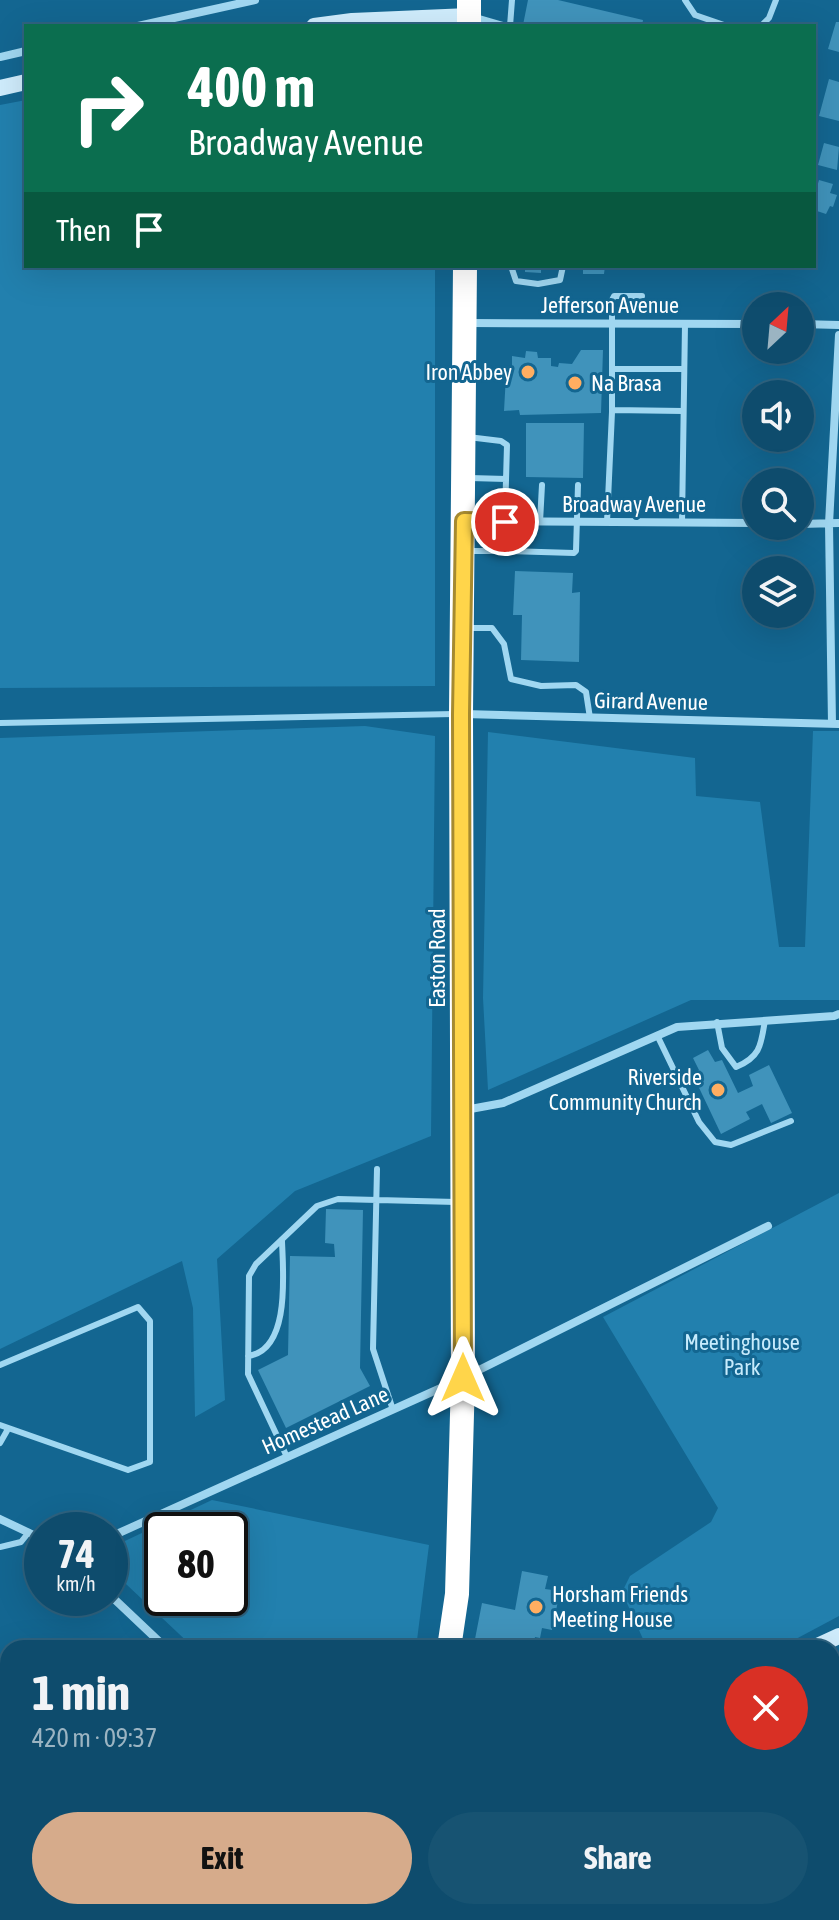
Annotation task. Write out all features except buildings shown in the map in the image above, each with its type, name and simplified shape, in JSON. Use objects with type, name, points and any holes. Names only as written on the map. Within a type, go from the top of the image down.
[{"type":"highway","name":"Easton Road","points":[[450,1640],[457,1594],[463,1378],[461,714],[465,268]]},
{"type":"street","points":[[147,24],[255,0]]},
{"type":"street","points":[[329,24],[469,14]]},
{"type":"street","points":[[0,57],[24,51]]},
{"type":"street","points":[[0,88],[24,82]]},
{"type":"street","name":"Jefferson Avenue","points":[[464,323],[742,324]]},
{"type":"street","points":[[814,324],[839,325]]},
{"type":"street","points":[[836,724],[834,524],[839,335]]},
{"type":"street","name":"Broadway Avenue","points":[[464,521],[742,523]]},
{"type":"street","name":"Girard Avenue","points":[[461,714],[836,724]]},
{"type":"street","points":[[464,1110],[503,1103],[677,1027],[839,1014]]},
{"type":"street","name":"Homestead Lane","points":[[128,1529],[463,1378],[768,1226]]},
{"type":"street","points":[[0,1519],[24,1530]]},
{"type":"street","points":[[128,1612],[158,1640]]},
{"type":"lane","points":[[508,24],[512,0]]},
{"type":"lane","points":[[685,0],[695,15],[721,24]]},
{"type":"lane","points":[[763,24],[769,18],[776,0]]},
{"type":"lane","points":[[469,14],[502,24]]},
{"type":"lane","points":[[512,268],[516,281],[538,284],[556,282],[562,276],[563,268]]},
{"type":"lane","points":[[607,522],[614,296],[642,296]]},
{"type":"lane","points":[[682,523],[685,324]]},
{"type":"lane","points":[[612,369],[684,369]]},
{"type":"lane","points":[[612,410],[683,411]]},
{"type":"lane","points":[[464,436],[501,441],[507,445],[504,551]]},
{"type":"lane","points":[[464,478],[506,479]]},
{"type":"lane","points":[[540,522],[542,485]]},
{"type":"lane","points":[[464,551],[574,553],[578,485]]},
{"type":"lane","points":[[463,628],[492,628],[504,644],[511,679],[541,686],[576,685],[586,692],[590,718]]},
{"type":"lane","points":[[0,723],[461,714]]},
{"type":"lane","points":[[717,1022],[722,1048],[736,1067],[749,1062],[760,1047],[765,1020]]},
{"type":"lane","points":[[657,1035],[699,1122],[715,1142],[731,1145],[791,1121]]},
{"type":"lane","points":[[377,1169],[373,1349],[393,1410]]},
{"type":"lane","points":[[287,1457],[248,1374],[249,1276],[256,1264],[317,1206],[338,1199],[464,1202]]},
{"type":"lane","points":[[248,1356],[256,1355],[267,1346],[278,1328],[282,1295],[282,1241]]},
{"type":"lane","points":[[0,1365],[138,1307],[150,1321],[150,1462],[128,1470],[0,1425]]},
{"type":"lane","points":[[0,1443],[8,1429]]},
{"type":"lane","points":[[0,1547],[21,1542],[24,1538]]},
{"type":"green space","points":[[24,100],[24,268],[435,268],[435,686],[0,688],[0,105]]},
{"type":"green space","points":[[365,726],[435,736],[431,1136],[295,1191],[217,1259],[225,1400],[195,1417],[193,1308],[182,1261],[0,1349],[0,738]]},
{"type":"green space","points":[[813,731],[839,731],[839,1000],[691,1000],[488,1090],[483,998],[488,732],[695,758],[696,796],[760,802],[779,947],[805,947]]},
{"type":"green space","name":"Meetinghouse Park","points":[[839,1193],[839,1616],[794,1640],[643,1640],[622,1592],[630,1576],[711,1522],[718,1508],[603,1317]]},
{"type":"green space","points":[[212,1500],[429,1545],[417,1640],[185,1640],[160,1616],[248,1616],[248,1512],[186,1512]]},
{"type":"green space","points":[[144,1532],[144,1601],[128,1586],[128,1540]]},
{"type":"place","name":"Iron Abbey","points":[[528,372]]},
{"type":"place","name":"Na Brasa","points":[[575,383]]},
{"type":"place","name":"Riverside Community Church","points":[[718,1090]]},
{"type":"place","name":"Horsham Friends Meeting House","points":[[536,1607]]},
{"type":"route","points":[[463,1378],[461,714],[464,521],[505,522]]}]
